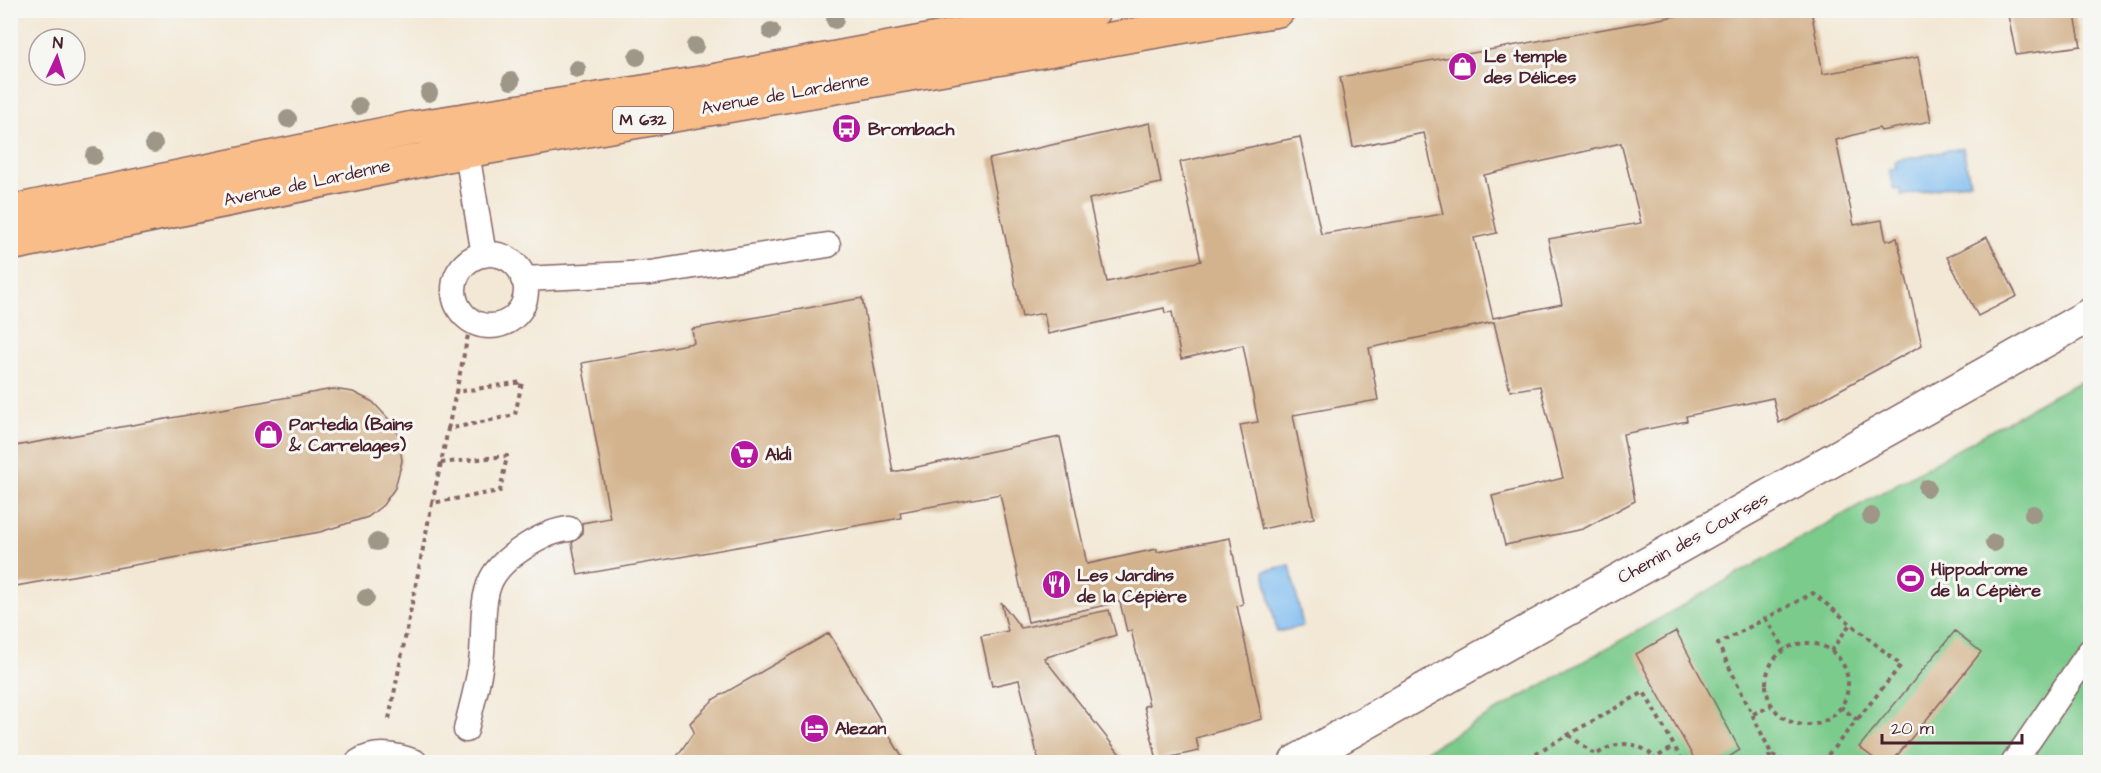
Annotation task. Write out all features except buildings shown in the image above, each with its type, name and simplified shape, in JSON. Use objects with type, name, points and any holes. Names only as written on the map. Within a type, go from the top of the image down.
[{"type":"main road","name":"Avenue de Lardenne","points":[[10,244],[464,136],[1004,31],[1094,10]]},
{"type":"main road","name":"Avenue de Lardenne","points":[[1004,31],[1278,10]]},
{"type":"main road","name":"Avenue de Lardenne","points":[[10,212],[413,128],[464,136]]},
{"type":"street","name":"Chemin des Courses","points":[[1296,762],[2091,315]]},
{"type":"lane","points":[[464,136],[484,255]]},
{"type":"lane","points":[[524,279],[650,273],[828,245]]},
{"type":"lane","points":[[484,255],[497,255],[508,260],[524,279],[523,304],[507,322],[495,326],[471,321],[459,308],[454,288],[463,266],[484,255]]},
{"type":"lane","points":[[466,730],[481,661],[485,612],[491,580],[528,544],[558,530],[570,529]]},
{"type":"lane","points":[[2014,762],[2091,651]]},
{"type":"lane","points":[[358,762],[382,755],[399,756],[415,762]]},
{"type":"path","points":[[382,755],[432,502],[471,321]]},
{"type":"path","points":[[448,429],[515,416],[522,382],[456,392]]},
{"type":"path","points":[[432,502],[500,491],[507,456],[441,463]]},
{"type":"path","points":[[1787,762],[1772,755],[1718,644],[1813,593],[1901,665],[1822,762]]},
{"type":"path","points":[[1765,618],[1785,649]]},
{"type":"path","points":[[1831,651],[1850,624]]},
{"type":"path","points":[[1811,643],[1831,651],[1844,665],[1848,679],[1848,692],[1841,707],[1828,720],[1801,725],[1785,719],[1771,706],[1766,689],[1766,677],[1775,658],[1785,649],[1811,643]]},
{"type":"path","points":[[1520,762],[1644,692],[1683,762]]},
{"type":"path","points":[[1753,714],[1771,706]]},
{"type":"path","points":[[1841,707],[1857,720]]},
{"type":"path","points":[[1569,735],[1596,755]]},
{"type":"path","points":[[1591,762],[1607,747],[1622,743],[1632,744],[1656,760],[1674,747]]},
{"type":"path","points":[[1760,762],[1772,755]]},
{"type":"green space","name":"Hippodrome de la Cépière","points":[[2090,377],[2090,762],[1406,762],[2052,396]]},
{"type":"water","points":[[1963,148],[1970,182],[1901,196],[1900,189],[1894,190],[1889,169],[1896,168],[1895,161]]},
{"type":"water","points":[[1290,565],[1303,626],[1277,632],[1264,571]]},
{"type":"place","name":"Le temple des Délices","points":[[1463,66]]},
{"type":"place","name":"Brombach","points":[[847,129]]},
{"type":"place","name":"Partedia (Bains & Carrelages)","points":[[268,434]]},
{"type":"place","name":"Aldi","points":[[744,454]]},
{"type":"place","name":"Hippodrome de la Cépière","points":[[1910,579]]},
{"type":"place","name":"Les Jardins de la Cépière","points":[[1056,585]]},
{"type":"place","name":"Alezan","points":[[814,728]]}]
